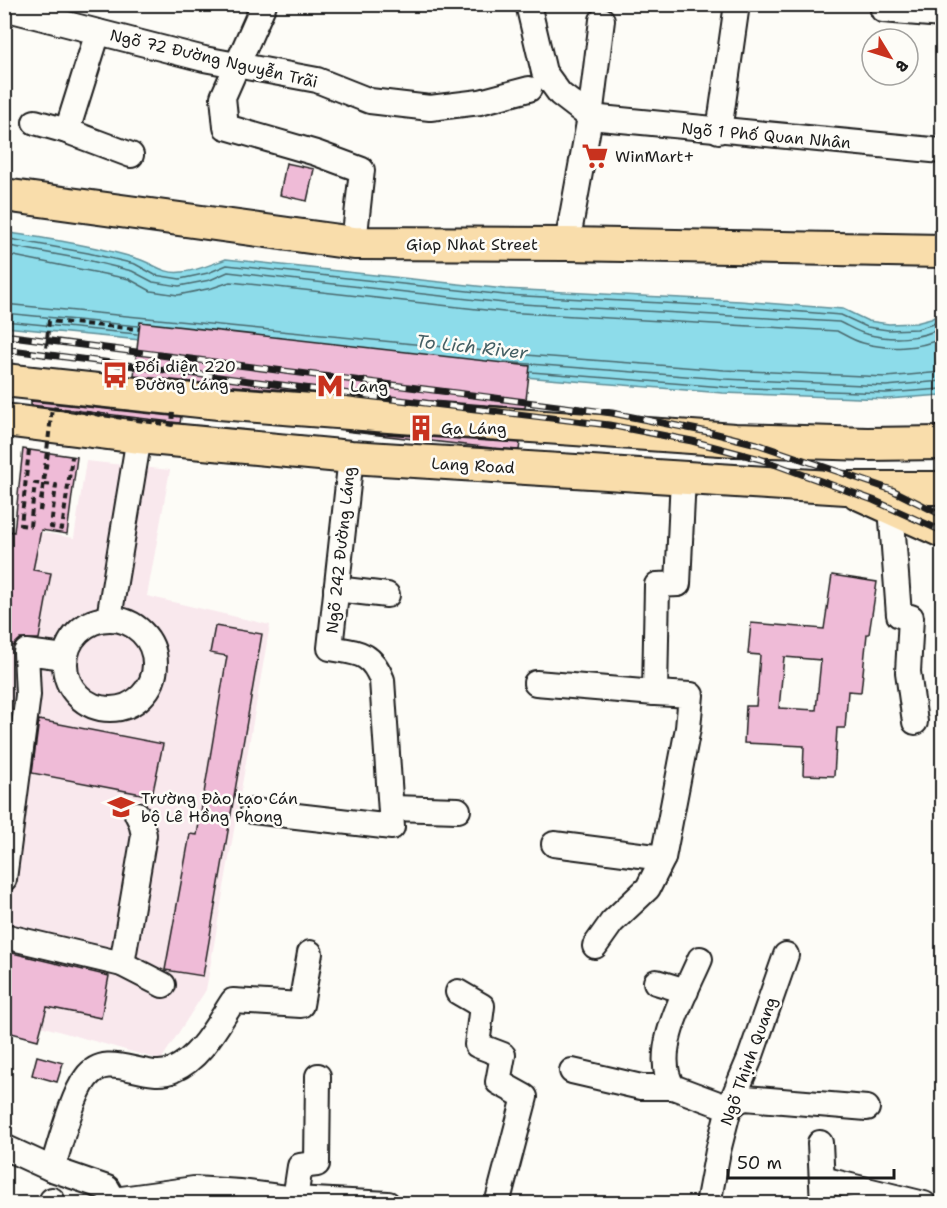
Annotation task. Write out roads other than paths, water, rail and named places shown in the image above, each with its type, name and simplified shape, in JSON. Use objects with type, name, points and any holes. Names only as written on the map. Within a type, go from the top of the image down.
[{"type":"main road","name":"Giap Nhat Street","points":[[4,195],[354,243],[942,250]]},
{"type":"main road","points":[[4,380],[219,403],[735,440],[867,444],[942,443]]},
{"type":"main road","points":[[214,444],[219,403]]},
{"type":"main road","name":"Lang Road","points":[[4,420],[139,437],[351,458],[934,492]]},
{"type":"main road","points":[[846,488],[942,531]]},
{"type":"street","points":[[264,4],[223,97],[226,127],[316,153],[362,170],[354,243]]},
{"type":"street","points":[[528,4],[544,72],[560,94],[590,117]]},
{"type":"street","points":[[719,131],[737,4]]},
{"type":"street","name":"Ngõ 72 Đường Nguyễn Trãi","points":[[4,8],[238,66],[317,80],[370,101],[430,108],[480,102],[529,89]]},
{"type":"street","points":[[883,10],[942,15]]},
{"type":"street","points":[[567,244],[590,117],[602,20]]},
{"type":"street","points":[[67,131],[98,32]]},
{"type":"street","name":"Ngõ 1 Phố Quan Nhân","points":[[590,117],[942,151]]},
{"type":"street","points":[[35,122],[67,131],[131,155]]},
{"type":"street","points":[[110,618],[139,437]]},
{"type":"street","name":"Ngõ 242 Đường Láng","points":[[351,458],[330,648],[364,655],[377,668],[382,680],[392,808]]},
{"type":"street","points":[[655,693],[657,585],[678,584],[683,477]]},
{"type":"street","points":[[891,507],[899,615],[911,617],[908,672],[915,722]]},
{"type":"street","points":[[336,589],[387,595]]},
{"type":"street","points":[[110,618],[137,627],[147,638],[154,652],[155,667],[152,681],[145,694],[120,709],[105,710],[90,706],[78,697],[69,685],[65,671],[65,657],[70,642],[81,630],[94,622],[110,618]]},
{"type":"street","points":[[4,879],[28,695],[26,652],[65,657]]},
{"type":"street","points":[[536,683],[691,695],[688,728],[663,858],[648,888],[612,922],[595,946]]},
{"type":"street","points":[[253,811],[392,827],[392,808],[458,810]]},
{"type":"street","points":[[122,964],[144,835],[137,814]]},
{"type":"street","points":[[554,844],[663,858]]},
{"type":"street","points":[[4,936],[122,964],[163,985]]},
{"type":"street","points":[[52,1169],[79,1089],[86,1076],[95,1069],[108,1065],[156,1073],[172,1071],[191,1058],[208,1040],[233,1001],[301,1005],[310,953]]},
{"type":"street","name":"Ngõ Thịnh Quang","points":[[708,1203],[729,1108],[750,1058],[786,955]]},
{"type":"street","points":[[673,1087],[669,1080],[667,1041],[700,959]]},
{"type":"street","points":[[656,982],[686,991]]},
{"type":"street","points":[[458,992],[482,1006],[477,1045],[502,1054],[498,1082],[525,1097],[497,1203]]},
{"type":"street","points":[[572,1071],[641,1087],[673,1087],[729,1108],[745,1098],[867,1108]]},
{"type":"street","points":[[295,1199],[300,1166],[317,1164],[318,1076]]},
{"type":"street","points":[[820,1143],[823,1203]]},
{"type":"street","points":[[4,1147],[52,1169],[106,1188],[113,1202],[194,1190],[240,1192],[295,1199],[388,1203]]},
{"type":"street","points":[[822,1179],[924,1203]]},
{"type":"water","name":"To Lich River","points":[[4,232],[103,249],[141,260],[169,272],[193,270],[226,259],[505,289],[740,301],[843,309],[868,321],[889,324],[916,323],[931,319],[942,312],[942,395],[887,399],[723,393],[536,378],[5,327]]},
{"type":"railway","points":[[4,335],[612,413],[757,444],[892,490],[942,515]]},
{"type":"railway","points":[[4,349],[609,425],[692,441],[760,459],[873,500],[942,531]]},
{"type":"place","name":"WinMart+","points":[[595,156]]},
{"type":"place","name":"Đối diện 220 Đường Láng","points":[[115,375]]},
{"type":"place","name":"Lang","points":[[330,386]]},
{"type":"place","name":"Ga Láng","points":[[421,428]]},
{"type":"place","name":"Trường Đào tạo Cán bộ Lê Hồng Phong","points":[[121,807]]}]
